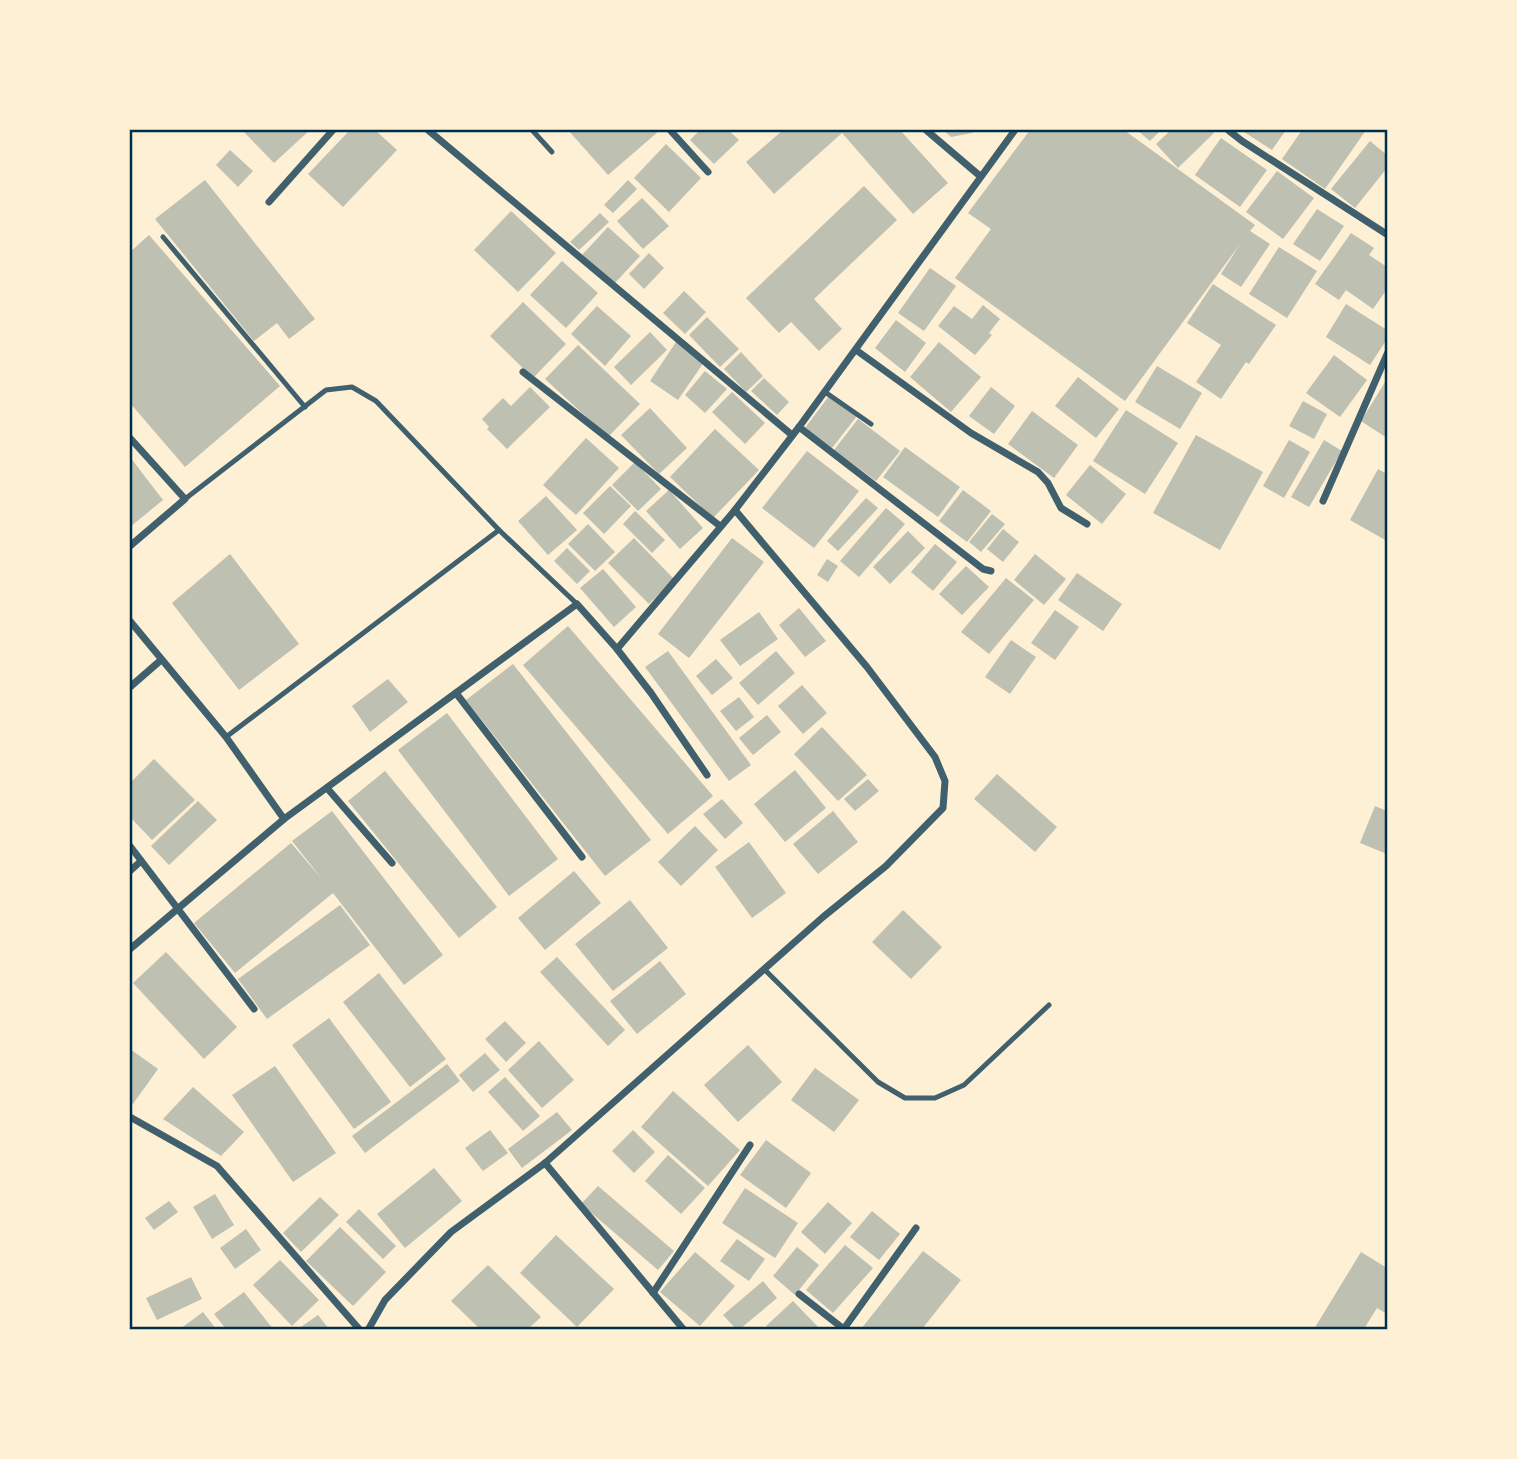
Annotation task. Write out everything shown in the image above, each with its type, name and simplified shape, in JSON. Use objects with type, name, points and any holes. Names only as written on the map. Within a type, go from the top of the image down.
[{"type":"street","points":[[269,202],[333,130]]},
{"type":"street","points":[[429,130],[792,435]]},
{"type":"street","points":[[670,130],[708,172]]},
{"type":"street","points":[[926,130],[980,176]]},
{"type":"street","points":[[617,649],[734,510],[799,427],[1014,130]]},
{"type":"street","points":[[1228,130],[1388,235]]},
{"type":"street","points":[[856,350],[971,433],[1038,472],[1048,483],[1061,508],[1087,524]]},
{"type":"street","points":[[1323,501],[1388,352]]},
{"type":"street","points":[[523,372],[720,526]]},
{"type":"street","points":[[799,427],[983,569],[991,571]]},
{"type":"street","points":[[130,438],[186,499],[130,546]]},
{"type":"street","points":[[368,1329],[385,1300],[452,1232],[545,1163],[823,917],[886,866],[943,808],[945,781],[935,757],[867,667],[734,510]]},
{"type":"street","points":[[130,949],[284,819],[578,604],[651,693],[708,775]]},
{"type":"street","points":[[130,621],[226,737],[284,819]]},
{"type":"street","points":[[130,687],[161,660]]},
{"type":"street","points":[[456,694],[582,858]]},
{"type":"street","points":[[327,788],[392,863]]},
{"type":"street","points":[[130,846],[254,1009]]},
{"type":"street","points":[[130,871],[141,862]]},
{"type":"street","points":[[130,1117],[217,1166],[360,1329]]},
{"type":"street","points":[[653,1293],[750,1145]]},
{"type":"street","points":[[545,1163],[684,1329]]},
{"type":"street","points":[[799,1294],[844,1329],[916,1228]]},
{"type":"lane","points":[[532,130],[552,152]]},
{"type":"lane","points":[[163,237],[305,407]]},
{"type":"lane","points":[[186,499],[326,390],[352,387],[376,401],[499,530],[578,604]]},
{"type":"lane","points":[[825,392],[871,424]]},
{"type":"lane","points":[[226,737],[499,530]]},
{"type":"lane","points":[[764,969],[878,1082],[905,1098],[935,1098],[964,1085],[1049,1005]]},
{"type":"building","points":[[242,130],[310,130],[274,163]]},
{"type":"building","points":[[350,130],[375,130],[397,150],[343,207],[308,174]]},
{"type":"building","points":[[568,130],[658,130],[659,131],[608,175]]},
{"type":"building","points":[[700,130],[728,130],[739,140],[714,164],[690,140]]},
{"type":"building","points":[[783,130],[900,130],[948,183],[913,214],[842,133],[774,194],[746,162]]},
{"type":"building","points":[[943,130],[975,130],[951,137]]},
{"type":"building","points":[[1030,130],[1124,130],[1255,225],[1250,231],[1270,244],[1241,287],[1221,274],[1240,244],[1125,401],[955,278],[991,229],[968,213]]},
{"type":"building","points":[[1137,130],[1161,130],[1150,141]]},
{"type":"building","points":[[1171,130],[1210,130],[1214,133],[1178,168],[1156,144]]},
{"type":"building","points":[[1241,130],[1286,130],[1272,150]]},
{"type":"building","points":[[1302,130],[1366,130],[1325,189],[1282,159]]},
{"type":"building","points":[[1221,138],[1267,170],[1240,207],[1195,175]]},
{"type":"building","points":[[1370,141],[1387,155],[1387,168],[1355,208],[1331,189]]},
{"type":"building","points":[[666,144],[701,178],[669,212],[634,178]]},
{"type":"building","points":[[230,150],[253,171],[238,187],[216,165]]},
{"type":"building","points":[[1277,171],[1314,198],[1283,239],[1246,212]]},
{"type":"building","points":[[205,180],[315,319],[289,339],[277,323],[254,341],[155,219]]},
{"type":"building","points":[[628,180],[637,189],[613,213],[604,205]]},
{"type":"building","points":[[864,186],[897,220],[814,299],[842,329],[819,351],[791,322],[779,333],[746,298]]},
{"type":"building","points":[[642,198],[669,226],[643,249],[617,221]]},
{"type":"building","points":[[1317,209],[1344,226],[1320,261],[1293,244]]},
{"type":"building","points":[[511,211],[556,253],[518,292],[474,250]]},
{"type":"building","points":[[600,213],[609,222],[579,250],[570,242]]},
{"type":"building","points":[[608,227],[640,256],[614,284],[582,255]]},
{"type":"building","points":[[1351,233],[1374,248],[1369,255],[1387,267],[1387,289],[1373,309],[1346,290],[1339,300],[1315,284]]},
{"type":"building","points":[[149,235],[280,386],[185,467],[130,403],[130,252]]},
{"type":"building","points":[[1279,247],[1317,271],[1287,318],[1249,294]]},
{"type":"building","points":[[649,253],[664,268],[644,289],[629,274]]},
{"type":"building","points":[[562,261],[598,293],[566,328],[530,295]]},
{"type":"building","points":[[930,268],[956,286],[924,331],[898,313]]},
{"type":"building","points":[[1213,284],[1276,325],[1221,399],[1196,382],[1221,345],[1187,323]]},
{"type":"building","points":[[684,291],[706,312],[685,334],[663,313]]},
{"type":"building","points":[[523,302],[566,344],[533,378],[490,336]]},
{"type":"building","points":[[1346,304],[1387,330],[1387,339],[1370,365],[1326,337]]},
{"type":"building","points":[[983,305],[1000,319],[989,333],[992,335],[975,355],[938,326],[954,306],[972,319]]},
{"type":"building","points":[[597,306],[631,336],[605,366],[571,334]]},
{"type":"building","points":[[707,317],[739,349],[720,367],[689,335]]},
{"type":"building","points":[[896,320],[926,343],[905,372],[875,348]]},
{"type":"building","points":[[650,332],[667,350],[631,385],[614,367]]},
{"type":"building","points":[[676,342],[704,362],[678,400],[650,381]]},
{"type":"building","points":[[939,342],[981,377],[951,412],[910,377]]},
{"type":"building","points":[[578,345],[640,404],[608,437],[545,379]]},
{"type":"building","points":[[741,352],[763,376],[746,392],[724,369]]},
{"type":"building","points":[[1334,355],[1367,380],[1340,417],[1306,393]]},
{"type":"building","points":[[1157,366],[1202,393],[1180,429],[1135,402]]},
{"type":"building","points":[[705,371],[727,389],[705,413],[685,395]]},
{"type":"building","points":[[1078,377],[1119,409],[1096,438],[1055,406]]},
{"type":"building","points":[[764,378],[789,402],[777,415],[751,391]]},
{"type":"building","points":[[1387,379],[1387,438],[1361,421]]},
{"type":"building","points":[[530,387],[550,407],[507,449],[487,429],[489,427],[482,419],[503,398],[511,406]]},
{"type":"building","points":[[991,387],[1015,406],[994,434],[969,416]]},
{"type":"building","points":[[732,392],[765,423],[745,444],[712,412]]},
{"type":"building","points":[[829,396],[857,416],[832,448],[805,428]]},
{"type":"building","points":[[1303,401],[1327,414],[1314,439],[1289,426]]},
{"type":"building","points":[[650,408],[687,448],[659,474],[621,435]]},
{"type":"building","points":[[1126,410],[1178,443],[1145,494],[1093,461]]},
{"type":"building","points":[[1032,411],[1078,445],[1054,478],[1008,444]]},
{"type":"building","points":[[858,419],[900,451],[876,481],[834,450]]},
{"type":"building","points":[[715,429],[759,470],[713,518],[670,477]]},
{"type":"building","points":[[1196,435],[1263,472],[1220,550],[1153,513]]},
{"type":"building","points":[[586,438],[619,468],[576,515],[543,485]]},
{"type":"building","points":[[1289,440],[1310,452],[1284,498],[1263,486]]},
{"type":"building","points":[[1324,440],[1342,451],[1309,507],[1291,497]]},
{"type":"building","points":[[905,447],[960,487],[938,517],[883,477]]},
{"type":"building","points":[[807,451],[859,491],[814,548],[762,508]]},
{"type":"building","points":[[130,457],[163,500],[130,527]]},
{"type":"building","points":[[635,462],[661,489],[638,511],[612,485]]},
{"type":"building","points":[[1090,465],[1126,494],[1102,524],[1066,495]]},
{"type":"building","points":[[1378,469],[1387,474],[1387,541],[1350,520]]},
{"type":"building","points":[[610,486],[631,506],[604,534],[583,513]]},
{"type":"building","points":[[669,490],[703,528],[680,549],[646,511]]},
{"type":"building","points":[[963,490],[991,511],[967,542],[939,521]]},
{"type":"building","points":[[546,496],[577,530],[548,555],[518,521]]},
{"type":"building","points":[[866,498],[878,508],[838,551],[827,541]]},
{"type":"building","points":[[886,508],[905,524],[859,577],[840,561]]},
{"type":"building","points":[[635,511],[665,540],[652,553],[623,524]]},
{"type":"building","points":[[992,514],[1005,524],[981,552],[969,542]]},
{"type":"building","points":[[588,524],[615,552],[595,571],[568,544]]},
{"type":"building","points":[[1003,529],[1019,542],[1003,562],[987,549]]},
{"type":"building","points":[[908,531],[925,548],[890,584],[873,567]]},
{"type":"building","points":[[634,538],[674,579],[649,604],[608,563]]},
{"type":"building","points":[[732,538],[764,562],[689,658],[658,634]]},
{"type":"building","points":[[935,544],[957,562],[933,591],[911,572]]},
{"type":"building","points":[[567,548],[590,571],[577,584],[554,561]]},
{"type":"building","points":[[230,554],[299,644],[239,690],[172,603]]},
{"type":"building","points":[[1035,554],[1066,579],[1044,605],[1014,580]]},
{"type":"building","points":[[827,559],[838,566],[828,582],[817,575]]},
{"type":"building","points":[[966,566],[989,587],[962,615],[939,594]]},
{"type":"building","points":[[603,569],[636,607],[614,627],[580,588]]},
{"type":"building","points":[[1077,573],[1122,604],[1103,631],[1058,600]]},
{"type":"building","points":[[1006,578],[1034,600],[989,654],[961,632]]},
{"type":"building","points":[[799,608],[826,641],[805,657],[779,625]]},
{"type":"building","points":[[1055,610],[1079,627],[1055,660],[1031,643]]},
{"type":"building","points":[[759,612],[778,639],[740,666],[720,640]]},
{"type":"building","points":[[568,626],[713,796],[668,834],[523,665]]},
{"type":"building","points":[[1011,640],[1036,657],[1010,694],[985,677]]},
{"type":"building","points":[[668,651],[751,765],[729,781],[645,667]]},
{"type":"building","points":[[776,651],[795,673],[758,705],[739,683]]},
{"type":"building","points":[[716,659],[733,678],[712,695],[696,676]]},
{"type":"building","points":[[513,664],[651,840],[605,876],[466,700]]},
{"type":"building","points":[[388,679],[408,702],[370,732],[352,706]]},
{"type":"building","points":[[802,685],[827,713],[803,734],[778,706]]},
{"type":"building","points":[[739,697],[754,717],[736,731],[720,711]]},
{"type":"building","points":[[447,713],[558,859],[509,896],[398,750]]},
{"type":"building","points":[[767,715],[781,732],[753,755],[739,738]]},
{"type":"building","points":[[822,727],[867,775],[838,801],[794,754]]},
{"type":"building","points":[[154,759],[195,800],[152,840],[130,817],[130,783]]},
{"type":"building","points":[[795,770],[826,808],[785,842],[754,804]]},
{"type":"building","points":[[385,771],[497,907],[459,938],[348,801]]},
{"type":"building","points":[[997,774],[1057,827],[1035,852],[974,799]]},
{"type":"building","points":[[868,779],[879,791],[855,811],[844,799]]},
{"type":"building","points":[[722,799],[743,823],[725,839],[703,814]]},
{"type":"building","points":[[198,801],[217,820],[169,865],[151,846]]},
{"type":"building","points":[[1375,806],[1387,811],[1387,854],[1360,843]]},
{"type":"building","points":[[332,811],[443,955],[404,985],[333,893],[235,973],[194,923],[291,843],[322,879],[292,841]]},
{"type":"building","points":[[833,811],[858,842],[818,874],[793,844]]},
{"type":"building","points":[[695,826],[718,850],[681,886],[658,862]]},
{"type":"building","points":[[749,842],[786,893],[752,918],[715,867]]},
{"type":"building","points":[[574,871],[601,903],[545,950],[518,918]]},
{"type":"building","points":[[630,900],[668,948],[613,991],[575,944]]},
{"type":"building","points":[[340,905],[370,945],[267,1019],[238,979]]},
{"type":"building","points":[[903,910],[942,947],[911,979],[872,942]]},
{"type":"building","points":[[166,952],[237,1027],[204,1059],[133,983]]},
{"type":"building","points":[[557,957],[625,1030],[608,1046],[540,972]]},
{"type":"building","points":[[660,961],[686,994],[637,1034],[610,1001]]},
{"type":"building","points":[[379,973],[446,1059],[410,1087],[343,1002]]},
{"type":"building","points":[[329,1018],[391,1102],[354,1129],[292,1045]]},
{"type":"building","points":[[505,1021],[526,1043],[506,1062],[485,1039]]},
{"type":"building","points":[[539,1041],[574,1080],[542,1108],[508,1070]]},
{"type":"building","points":[[748,1045],[782,1082],[738,1122],[704,1085]]},
{"type":"building","points":[[130,1049],[158,1069],[130,1108]]},
{"type":"building","points":[[485,1053],[500,1070],[473,1092],[459,1075]]},
{"type":"building","points":[[447,1064],[460,1081],[365,1153],[352,1136]]},
{"type":"building","points":[[275,1066],[336,1153],[293,1182],[232,1095]]},
{"type":"building","points":[[815,1068],[859,1100],[834,1132],[791,1100]]},
{"type":"building","points":[[505,1077],[540,1116],[523,1131],[488,1092]]},
{"type":"building","points":[[193,1087],[244,1132],[221,1156],[163,1119]]},
{"type":"building","points":[[673,1091],[740,1150],[708,1186],[641,1127]]},
{"type":"building","points":[[557,1112],[572,1130],[522,1168],[508,1149]]},
{"type":"building","points":[[490,1130],[508,1153],[483,1171],[465,1148]]},
{"type":"building","points":[[633,1130],[655,1152],[634,1173],[612,1151]]},
{"type":"building","points":[[766,1140],[811,1173],[786,1208],[740,1175]]},
{"type":"building","points":[[668,1155],[705,1188],[681,1214],[645,1181]]},
{"type":"building","points":[[434,1168],[462,1201],[405,1248],[377,1214]]},
{"type":"building","points":[[598,1186],[674,1251],[658,1270],[581,1204]]},
{"type":"building","points":[[745,1188],[798,1223],[775,1258],[722,1223]]},
{"type":"building","points":[[215,1194],[234,1225],[212,1239],[193,1207]]},
{"type":"building","points":[[320,1197],[339,1215],[301,1252],[283,1233]]},
{"type":"building","points":[[169,1201],[178,1212],[154,1230],[145,1218]]},
{"type":"building","points":[[828,1202],[852,1223],[825,1254],[801,1232]]},
{"type":"building","points":[[359,1209],[396,1246],[383,1259],[346,1222]]},
{"type":"building","points":[[872,1211],[900,1234],[879,1260],[850,1237]]},
{"type":"building","points":[[340,1227],[386,1272],[353,1306],[306,1261]]},
{"type":"building","points":[[246,1229],[261,1250],[235,1269],[220,1248]]},
{"type":"building","points":[[556,1235],[614,1289],[577,1327],[520,1273]]},
{"type":"building","points":[[737,1239],[765,1259],[749,1281],[720,1261]]},
{"type":"building","points":[[845,1245],[873,1268],[833,1313],[806,1290]]},
{"type":"building","points":[[797,1247],[819,1265],[795,1295],[773,1276]]},
{"type":"building","points":[[923,1251],[961,1280],[922,1329],[861,1329]]},
{"type":"building","points":[[695,1252],[735,1286],[700,1326],[660,1292]]},
{"type":"building","points":[[1361,1252],[1387,1268],[1387,1314],[1377,1308],[1364,1329],[1314,1329]]},
{"type":"building","points":[[280,1260],[319,1300],[292,1326],[253,1285]]},
{"type":"building","points":[[488,1265],[541,1317],[528,1329],[480,1329],[451,1301]]},
{"type":"building","points":[[191,1277],[202,1299],[157,1320],[146,1298]]},
{"type":"building","points":[[763,1281],[777,1298],[740,1329],[736,1329],[723,1315]]},
{"type":"building","points":[[244,1292],[273,1329],[226,1329],[214,1314]]},
{"type":"building","points":[[793,1301],[820,1329],[769,1329],[766,1326]]},
{"type":"building","points":[[203,1312],[216,1329],[180,1329]]},
{"type":"building","points":[[318,1315],[329,1329],[298,1329]]}]
